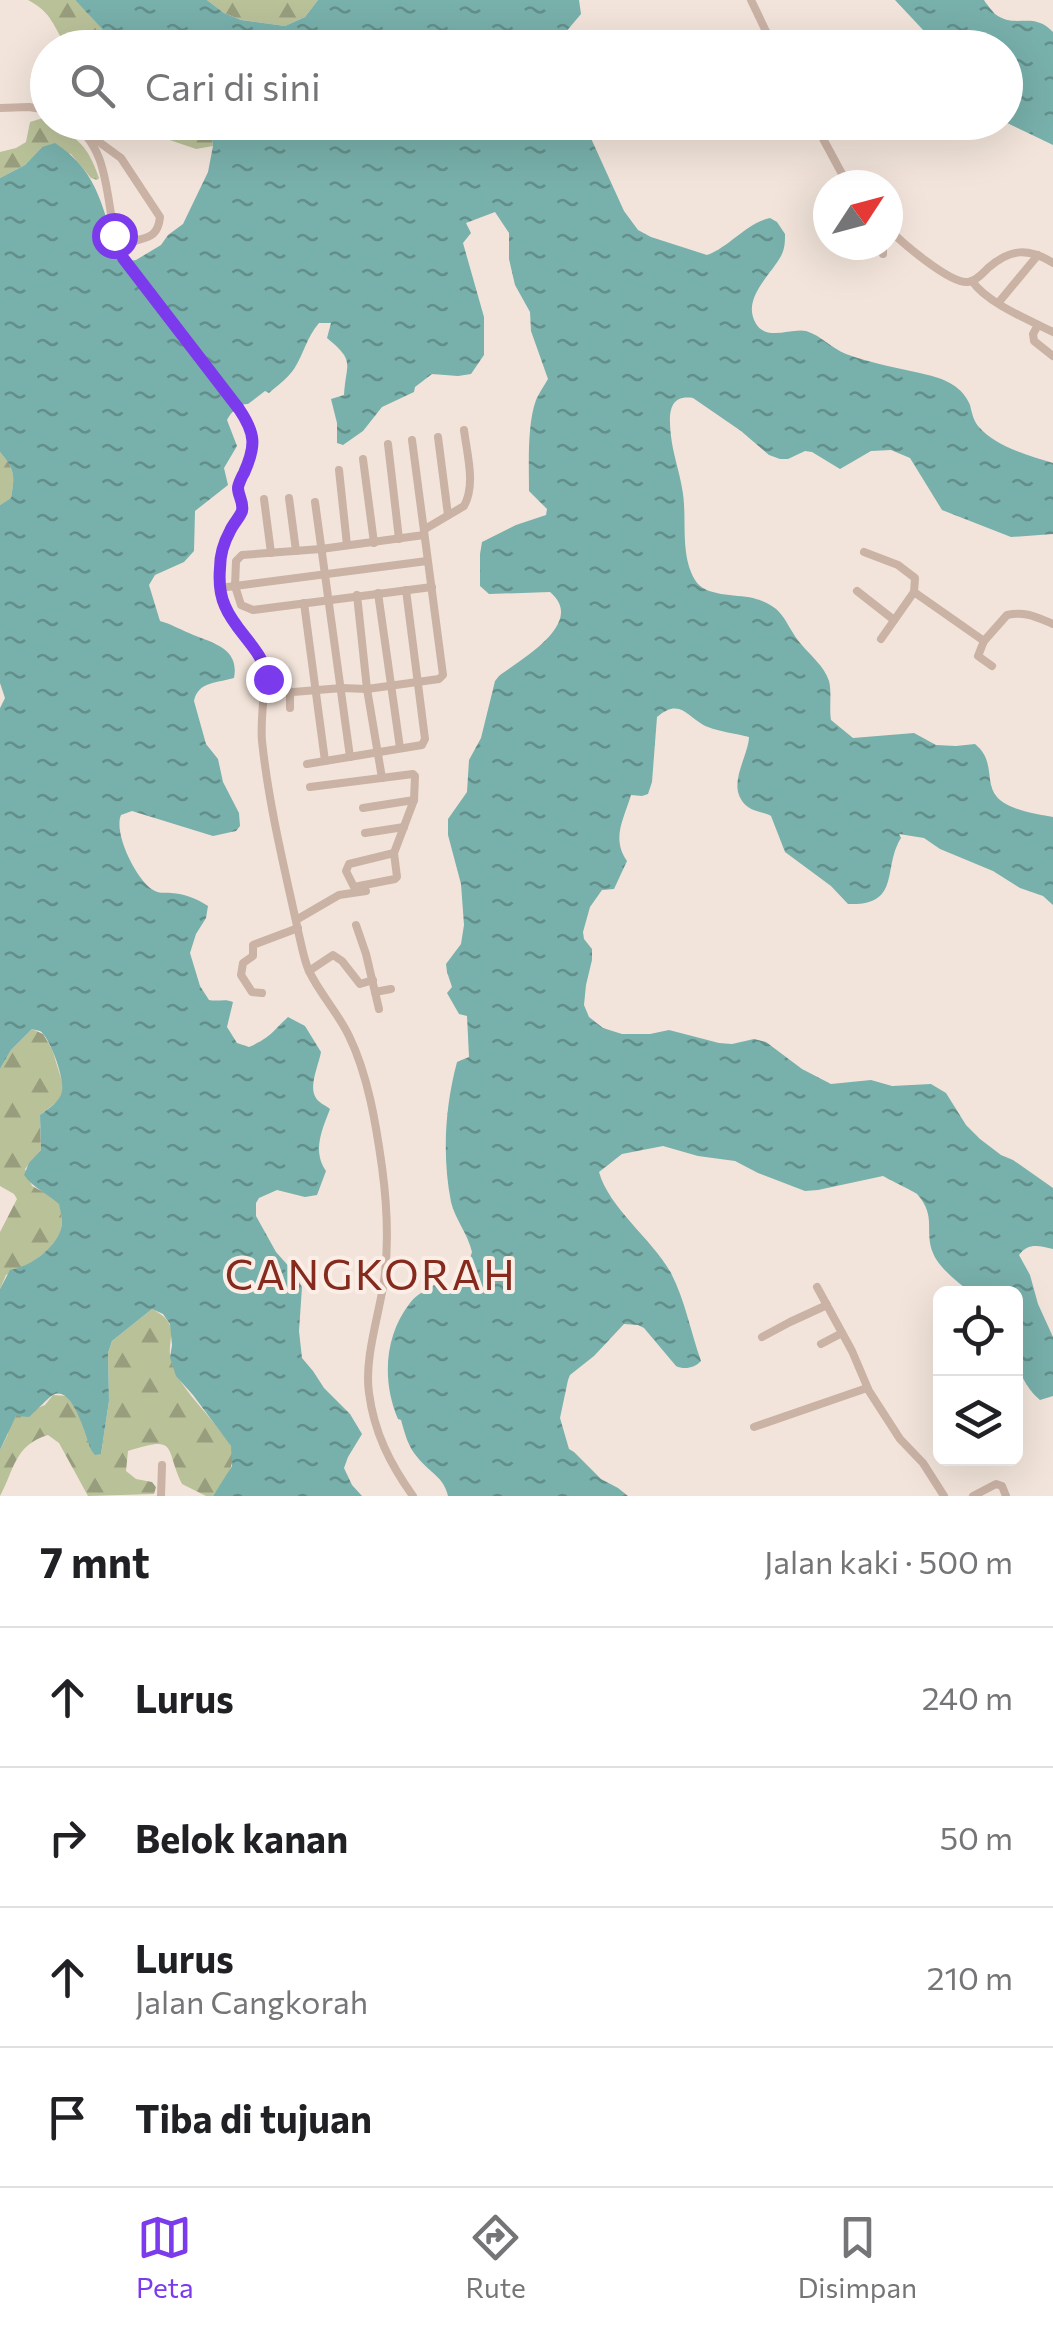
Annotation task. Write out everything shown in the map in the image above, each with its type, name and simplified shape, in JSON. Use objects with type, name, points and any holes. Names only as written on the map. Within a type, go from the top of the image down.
[{"type":"street","points":[[751,0],[766,30]]},
{"type":"street","points":[[0,108],[30,107]]},
{"type":"street","points":[[89,140],[105,175],[114,235],[121,254],[239,409],[254,442],[238,488],[243,506],[222,548],[220,588],[223,604],[259,654],[266,672],[262,743],[297,924],[310,971],[355,1051],[376,1131],[384,1176],[387,1254],[369,1366],[369,1395],[384,1449],[413,1496]]},
{"type":"street","points":[[95,140],[121,158],[160,217],[157,232],[132,240],[121,254]]},
{"type":"street","points":[[824,140],[840,170]]},
{"type":"street","points":[[903,248],[964,281],[972,280],[1005,255],[1027,251],[1053,263]]},
{"type":"street","points":[[999,302],[1038,254]]},
{"type":"street","points":[[972,280],[978,289],[1027,322],[1045,328]]},
{"type":"street","points":[[1053,318],[1033,334],[1034,341],[1053,356]]},
{"type":"street","points":[[432,587],[253,610],[241,606],[235,586],[236,561],[242,555],[322,549],[424,532],[468,501],[464,430]]},
{"type":"street","points":[[438,438],[448,515]]},
{"type":"street","points":[[290,708],[292,692],[368,689],[439,679],[443,675],[412,440]]},
{"type":"street","points":[[388,444],[399,538]]},
{"type":"street","points":[[363,459],[374,542]]},
{"type":"street","points":[[338,470],[347,545]]},
{"type":"street","points":[[289,498],[296,551]]},
{"type":"street","points":[[264,499],[271,553]]},
{"type":"street","points":[[315,502],[350,757]]},
{"type":"street","points":[[864,552],[915,578],[914,592],[882,639]]},
{"type":"street","points":[[220,588],[427,562]]},
{"type":"street","points":[[307,764],[422,745],[425,739],[406,590]]},
{"type":"street","points":[[857,590],[894,620]]},
{"type":"street","points":[[914,592],[984,641]]},
{"type":"street","points":[[378,593],[400,748]]},
{"type":"street","points":[[356,595],[382,778]]},
{"type":"street","points":[[304,603],[325,761]]},
{"type":"street","points":[[992,666],[978,656],[984,641],[1008,615],[1027,613],[1053,624]]},
{"type":"street","points":[[310,787],[413,774],[414,800],[394,853],[397,877],[351,886],[346,871],[350,864],[394,853]]},
{"type":"street","points":[[363,808],[414,800]]},
{"type":"street","points":[[364,832],[404,826]]},
{"type":"street","points":[[262,994],[252,992],[242,977],[243,963],[254,956],[254,945],[297,924],[339,895],[366,891]]},
{"type":"street","points":[[356,925],[378,1009]]},
{"type":"street","points":[[310,971],[334,955],[360,984],[372,980]]},
{"type":"street","points":[[375,992],[391,989]]},
{"type":"street","points":[[816,1287],[867,1388],[944,1496]]},
{"type":"street","points":[[762,1338],[827,1305]]},
{"type":"street","points":[[821,1344],[842,1333]]},
{"type":"street","points":[[754,1427],[867,1388]]},
{"type":"street","points":[[161,1496],[162,1465]]},
{"type":"street","points":[[972,1496],[996,1484],[1002,1486],[1006,1496]]},
{"type":"green space","points":[[28,0],[75,0],[104,30],[57,30]]},
{"type":"green space","points":[[207,0],[318,0],[305,17],[285,26],[241,20]]},
{"type":"green space","points":[[30,122],[30,140],[76,140],[99,178],[91,178],[71,154],[42,147],[25,165],[0,178],[0,152],[26,142]]},
{"type":"green space","points":[[170,140],[212,140],[213,146],[196,149]]},
{"type":"green space","points":[[0,452],[13,478],[11,498],[0,505]]},
{"type":"green space","points":[[32,1029],[43,1034],[52,1049],[64,1088],[59,1100],[40,1115],[41,1150],[25,1169],[32,1186],[60,1204],[62,1226],[53,1244],[30,1263],[6,1275],[0,1289],[0,1232],[17,1199],[0,1186],[0,1069],[11,1050]]},
{"type":"green space","points":[[152,1309],[171,1327],[170,1354],[180,1380],[231,1446],[231,1466],[213,1496],[182,1484],[167,1448],[155,1444],[128,1451],[126,1471],[136,1479],[152,1482],[156,1487],[154,1494],[88,1496],[59,1443],[48,1435],[22,1452],[0,1496],[0,1450],[8,1428],[16,1416],[45,1405],[53,1395],[67,1396],[78,1412],[91,1450],[101,1454],[112,1341]]},
{"type":"water","points":[[75,0],[207,0],[241,20],[285,26],[305,17],[318,0],[579,0],[581,14],[568,30],[103,30]]},
{"type":"water","points":[[895,0],[984,0],[1003,18],[1038,22],[1053,32],[1053,145],[1023,131],[1023,30],[923,30]]},
{"type":"water","points":[[212,140],[592,140],[624,211],[638,230],[651,237],[707,255],[761,221],[770,218],[777,222],[785,234],[783,251],[753,301],[753,317],[763,330],[806,331],[846,354],[947,382],[963,393],[976,423],[994,440],[1053,463],[1053,534],[1011,537],[942,510],[910,458],[891,450],[871,451],[840,469],[812,452],[788,459],[769,455],[693,398],[678,400],[670,415],[684,499],[685,547],[695,580],[713,592],[764,602],[783,616],[827,676],[831,720],[853,738],[914,733],[936,745],[975,744],[988,764],[997,797],[1015,808],[1053,817],[1053,905],[1043,896],[924,838],[899,834],[883,892],[865,903],[848,904],[831,886],[785,852],[771,816],[751,809],[741,799],[739,773],[749,737],[708,727],[684,711],[672,709],[657,717],[648,794],[631,795],[622,820],[619,836],[627,861],[614,889],[602,890],[590,907],[583,932],[592,949],[584,1005],[589,1017],[603,1028],[622,1034],[669,1030],[732,1044],[754,1039],[766,1042],[802,1069],[831,1084],[871,1080],[892,1086],[931,1084],[946,1093],[980,1139],[1053,1188],[1053,1249],[1030,1247],[1019,1255],[1053,1337],[1053,1396],[1040,1400],[1023,1379],[1023,1286],[963,1286],[933,1253],[927,1209],[917,1194],[883,1176],[805,1191],[735,1161],[663,1146],[622,1154],[599,1172],[621,1211],[671,1273],[701,1361],[689,1368],[676,1366],[644,1328],[624,1324],[570,1375],[560,1418],[569,1449],[601,1479],[628,1496],[448,1496],[440,1479],[409,1445],[389,1390],[388,1360],[395,1330],[418,1295],[436,1284],[454,1284],[472,1252],[453,1208],[446,1167],[447,1114],[453,1079],[457,1062],[469,1057],[467,1016],[459,1014],[447,993],[452,987],[446,964],[461,944],[464,925],[461,884],[448,835],[448,819],[467,792],[469,760],[481,738],[495,681],[547,639],[561,616],[559,604],[550,592],[489,594],[480,586],[482,542],[546,515],[547,509],[529,491],[529,457],[533,410],[548,379],[531,331],[530,312],[515,285],[509,233],[495,212],[466,223],[471,233],[463,243],[484,317],[484,355],[471,374],[432,374],[414,392],[382,407],[363,431],[343,445],[337,443],[331,399],[344,395],[347,363],[327,338],[331,323],[319,323],[289,376],[269,393],[265,391],[238,407],[227,420],[237,446],[224,468],[228,485],[195,511],[194,551],[184,562],[155,575],[149,585],[160,621],[214,643],[233,659],[234,678],[204,686],[194,701],[206,744],[218,759],[223,782],[239,813],[240,826],[236,831],[213,836],[132,811],[121,815],[119,823],[128,856],[148,886],[208,906],[190,953],[200,986],[209,1000],[233,1002],[227,1027],[237,1043],[249,1047],[288,1017],[305,1026],[321,1052],[314,1093],[330,1109],[320,1140],[320,1156],[326,1171],[317,1195],[305,1197],[277,1190],[259,1198],[256,1216],[302,1287],[302,1358],[362,1434],[344,1468],[362,1496],[213,1496],[232,1466],[231,1446],[176,1376],[170,1358],[170,1324],[163,1314],[152,1309],[112,1341],[101,1454],[95,1455],[91,1450],[72,1404],[60,1394],[51,1396],[29,1417],[16,1416],[0,1450],[0,1289],[10,1270],[40,1256],[61,1229],[59,1204],[24,1175],[41,1150],[40,1115],[59,1098],[62,1086],[52,1050],[44,1035],[32,1029],[11,1050],[0,1069],[0,708],[5,698],[0,683],[0,505],[11,498],[13,478],[0,452],[0,178],[25,165],[42,147],[55,143],[92,183],[123,262],[136,260],[161,245],[183,224],[208,172]]},
{"type":"district","name":"CANGKORAH","points":[[371,1273]]},
{"type":"route","points":[[114,235],[123,258],[239,409],[252,434],[251,458],[238,488],[243,506],[222,548],[220,588],[223,604],[259,654],[268,679]]}]
